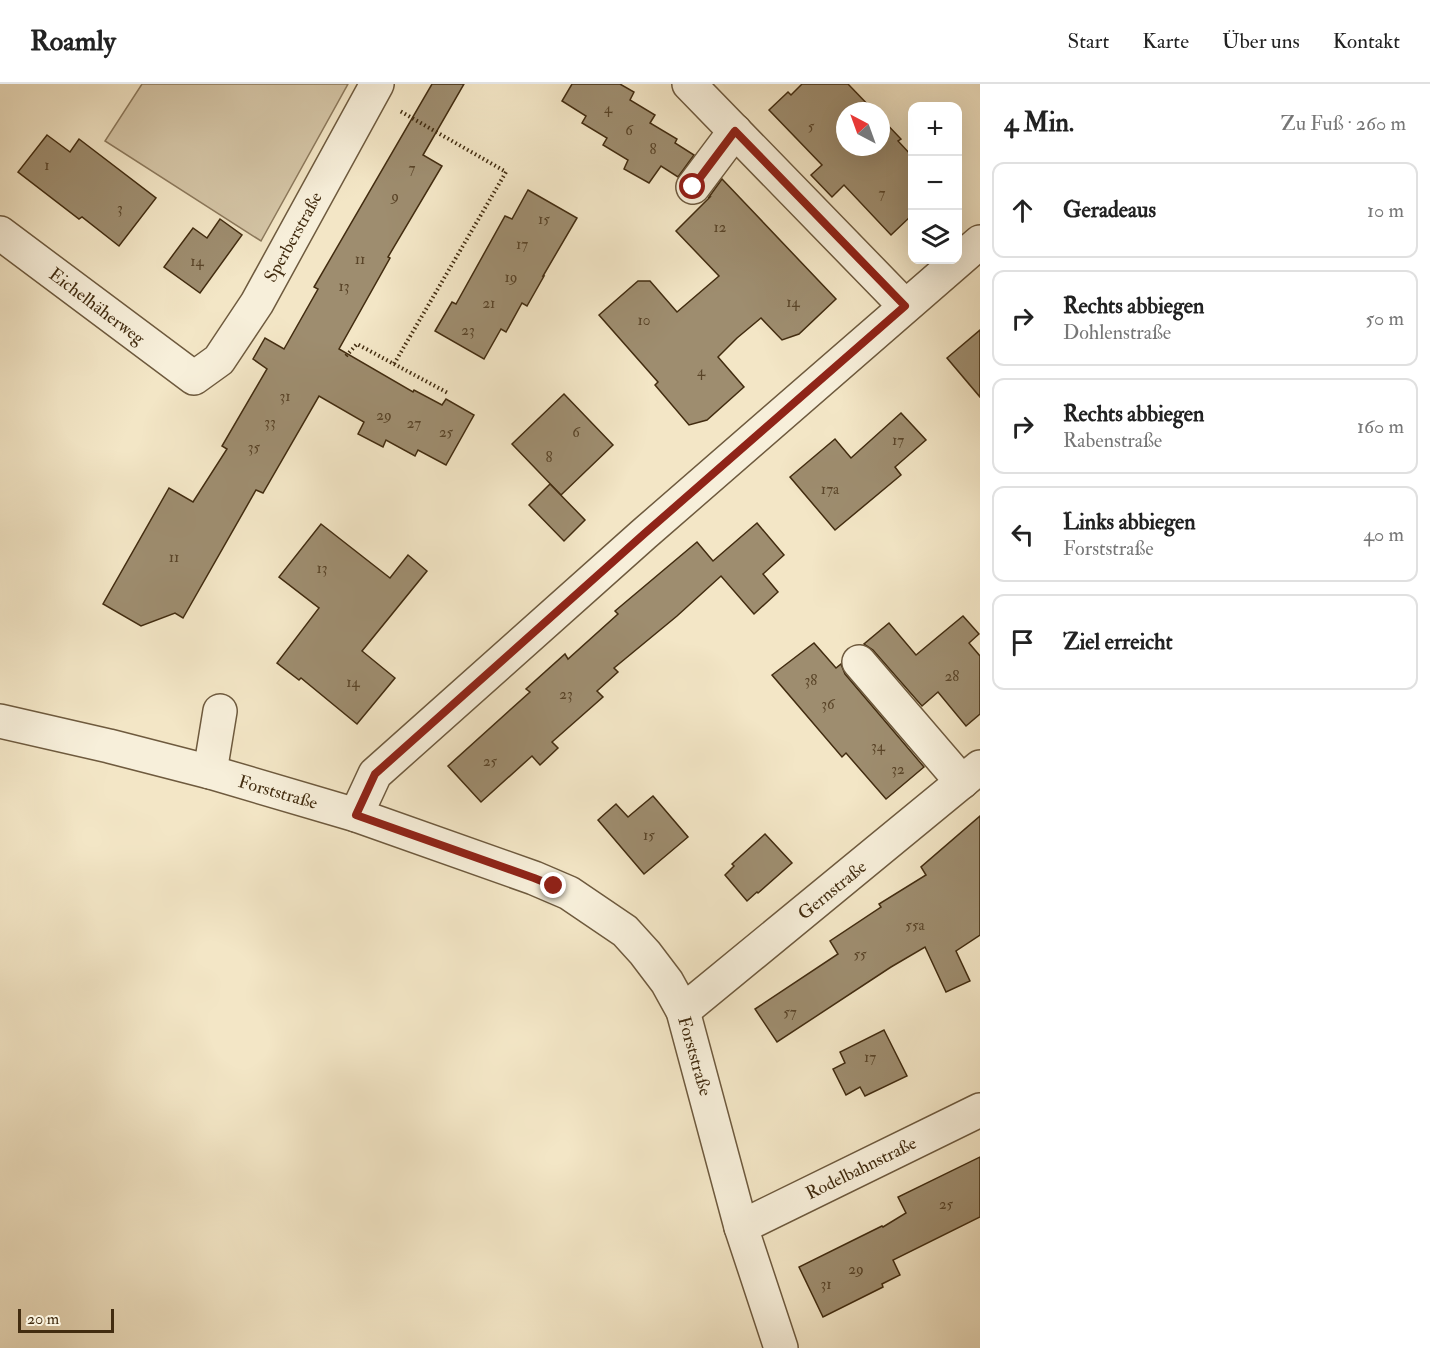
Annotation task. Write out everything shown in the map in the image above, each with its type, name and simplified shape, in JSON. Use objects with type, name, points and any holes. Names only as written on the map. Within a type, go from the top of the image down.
[{"type":"street","points":[[689,84],[905,306]]},
{"type":"street","name":"Sperberstraße","points":[[194,378],[219,360],[265,307],[374,89]]},
{"type":"street","points":[[693,187],[735,131]]},
{"type":"street","name":"Eichelhäherweg","points":[[0,233],[194,378]]},
{"type":"street","points":[[356,815],[375,774],[644,534],[980,242]]},
{"type":"street","points":[[859,662],[971,774]]},
{"type":"street","points":[[210,772],[220,711]]},
{"type":"street","name":"Forststraße","points":[[0,721],[210,772],[356,815],[569,892],[625,931],[645,952],[667,982],[683,1011],[741,1227],[781,1348]]},
{"type":"street","name":"Gernstraße","points":[[683,1011],[971,774]]},
{"type":"street","name":"Rodelbahnstraße","points":[[741,1227],[980,1110]]},
{"type":"path","points":[[374,89],[506,172],[394,364]]},
{"type":"path","points":[[346,356],[357,344],[448,393]]},
{"type":"shaded area","points":[[142,84],[348,84],[261,241],[105,141]]},
{"type":"building","points":[[432,84],[464,84],[423,155],[442,166],[388,257],[390,258],[339,349],[413,392],[414,390],[442,405],[446,399],[474,415],[446,465],[418,450],[415,456],[386,440],[383,447],[358,434],[364,422],[319,396],[263,493],[256,490],[183,618],[175,613],[141,626],[103,604],[169,488],[193,502],[227,449],[222,446],[267,369],[253,359],[265,338],[284,349],[318,289],[314,287]]},
{"type":"building","points":[[572,84],[620,84],[634,92],[630,100],[655,115],[650,123],[677,139],[675,143],[694,155],[678,177],[661,166],[649,183],[624,169],[628,160],[603,145],[607,138],[582,123],[586,116],[562,101]]},
{"type":"building","points":[[802,84],[848,84],[865,102],[836,102],[836,156],[890,156],[890,127],[901,139],[898,141],[908,152],[908,219],[891,235],[844,185],[832,197],[811,175],[822,165],[769,110],[788,92],[791,95]]},
{"type":"building","points":[[47,135],[70,152],[79,139],[156,198],[119,246],[82,217],[79,219],[18,172]]},
{"type":"building","points":[[722,179],[836,299],[799,334],[782,340],[761,318],[737,338],[718,357],[744,387],[707,420],[689,425],[655,385],[658,382],[599,315],[638,281],[650,281],[677,312],[719,276],[676,231],[710,197]]},
{"type":"building","points":[[528,190],[577,218],[527,306],[522,303],[506,332],[501,329],[484,359],[435,331],[452,302],[456,304],[505,216],[512,219]]},
{"type":"building","points":[[220,219],[242,235],[200,293],[164,267],[193,228],[207,238]]},
{"type":"building","points":[[980,330],[980,397],[947,358]]},
{"type":"building","points":[[564,394],[613,445],[561,495],[512,444]]},
{"type":"building","points":[[901,413],[926,440],[895,467],[901,475],[835,530],[790,477],[835,439],[851,458]]},
{"type":"building","points":[[550,484],[585,520],[564,541],[529,505]]},
{"type":"building","points":[[757,523],[784,555],[763,574],[778,592],[754,614],[721,576],[614,668],[618,672],[597,691],[603,697],[552,742],[558,748],[540,765],[532,756],[481,802],[448,766],[530,692],[526,689],[565,654],[568,659],[618,614],[615,611],[697,542],[713,561]]},
{"type":"building","points":[[321,524],[390,578],[408,555],[427,571],[362,651],[395,678],[357,724],[301,678],[299,680],[277,663],[319,608],[279,577]]},
{"type":"building","points":[[963,616],[979,634],[969,643],[980,656],[980,714],[966,726],[938,692],[922,706],[873,650],[864,644],[889,623],[916,655]]},
{"type":"building","points":[[814,643],[836,668],[841,664],[845,674],[924,767],[886,799],[846,753],[842,757],[772,675]]},
{"type":"building","points":[[653,796],[688,837],[644,874],[598,820],[616,804],[628,817]]},
{"type":"building","points":[[980,816],[980,935],[956,951],[970,981],[946,992],[925,947],[777,1042],[755,1009],[838,954],[830,941],[881,907],[879,904],[926,875],[921,867]]},
{"type":"building","points":[[765,834],[792,863],[747,901],[725,875],[734,866],[732,864]]},
{"type":"building","points":[[884,1030],[907,1076],[865,1096],[860,1087],[846,1095],[833,1069],[845,1063],[840,1052]]},
{"type":"building","points":[[980,1157],[980,1217],[893,1260],[900,1275],[882,1284],[883,1287],[823,1317],[799,1267],[883,1227],[906,1213],[898,1197]]},
{"type":"route","points":[[554,886],[356,815],[375,774],[644,534],[905,306],[735,131],[693,187]]}]
